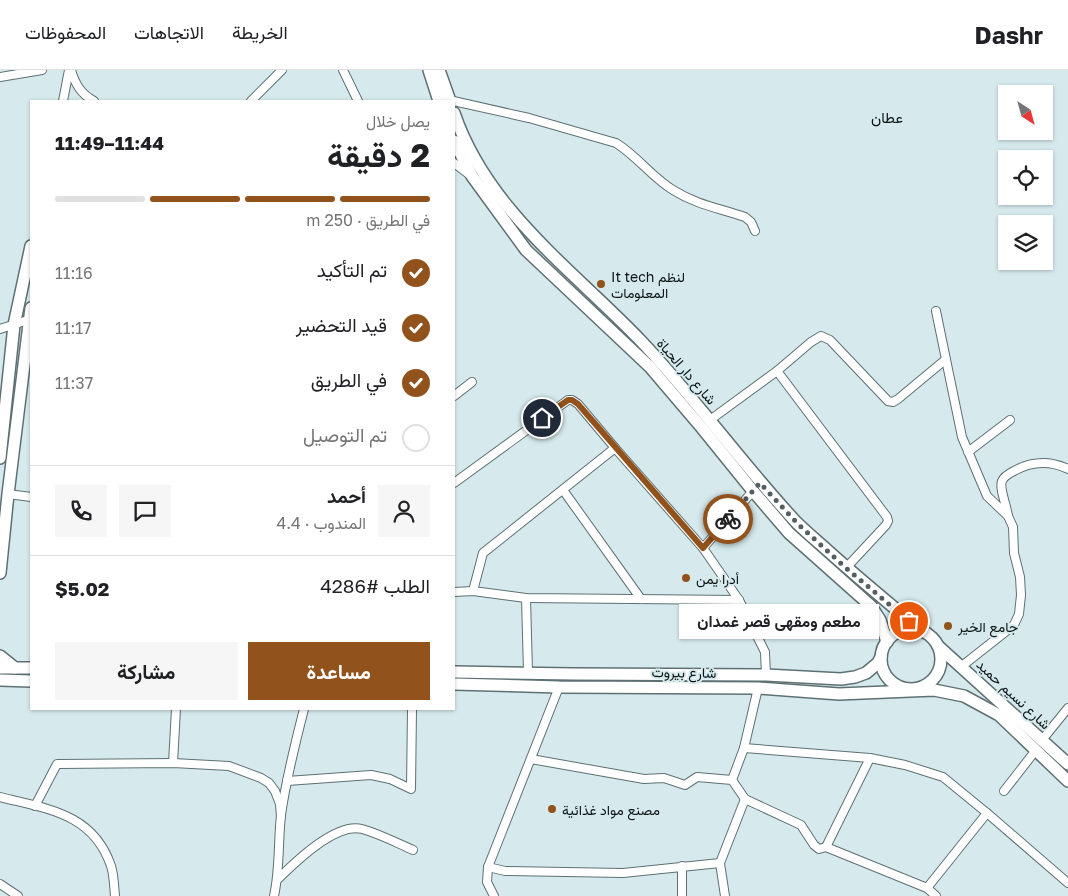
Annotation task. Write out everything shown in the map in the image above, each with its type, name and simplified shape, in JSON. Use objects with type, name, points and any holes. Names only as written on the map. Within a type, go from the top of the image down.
[{"type":"main road","points":[[428,70],[445,100]]},
{"type":"main road","points":[[439,70],[446,100]]},
{"type":"main road","name":"شارع دار الحياة","points":[[455,115],[469,150],[480,170],[521,224],[640,340],[677,380],[710,420],[789,533],[871,606],[880,620],[887,642]]},
{"type":"main road","name":"شارع دار الحياة","points":[[455,143],[472,176],[526,250],[650,367],[756,487],[846,568],[922,631]]},
{"type":"main road","points":[[0,458],[14,325],[30,251]]},
{"type":"main road","points":[[0,573],[4,493],[30,319]]},
{"type":"main road","points":[[903,631],[922,631],[934,640],[938,646],[941,656],[937,675],[930,682],[913,690],[902,688],[890,680],[882,667],[882,657],[887,642],[894,635],[903,631]]},
{"type":"main road","name":"شارع نسيم حميد","points":[[938,646],[962,666],[1039,745],[1068,781]]},
{"type":"main road","points":[[0,656],[15,668]]},
{"type":"main road","name":"شارع بيروت","points":[[455,684],[559,687],[572,680],[766,675],[841,679],[866,673],[882,657]]},
{"type":"main road","points":[[0,668],[30,668]]},
{"type":"main road","name":"شارع بيروت","points":[[455,672],[528,672],[572,680],[758,688],[839,694],[876,694],[913,690]]},
{"type":"main road","points":[[0,680],[30,681]]},
{"type":"main road","name":"شارع نسيم حميد","points":[[913,690],[934,690],[964,696],[1000,715],[1039,745],[1068,764]]},
{"type":"street","points":[[0,77],[42,70]]},
{"type":"street","points":[[63,100],[70,70]]},
{"type":"street","points":[[70,70],[80,90],[93,100]]},
{"type":"street","points":[[253,100],[282,70]]},
{"type":"street","points":[[343,70],[358,100]]},
{"type":"street","points":[[258,94],[263,100]]},
{"type":"street","points":[[455,103],[529,118],[616,143],[629,151],[671,189],[698,204],[745,217],[752,222],[755,231]]},
{"type":"street","points":[[455,164],[472,176]]},
{"type":"street","points":[[936,311],[940,322],[945,360],[962,437],[987,496],[1008,516]]},
{"type":"street","points":[[0,329],[30,319]]},
{"type":"street","points":[[710,420],[821,336],[830,340],[888,401],[893,402],[945,360]]},
{"type":"street","points":[[777,371],[887,517],[886,525],[846,568]]},
{"type":"street","points":[[455,395],[472,382]]},
{"type":"street","points":[[455,483],[568,400],[572,400],[578,404],[703,548],[739,600],[765,652],[766,675]]},
{"type":"street","points":[[968,452],[1010,420]]},
{"type":"street","points":[[473,592],[482,553],[615,448]]},
{"type":"street","points":[[962,666],[1014,625],[1019,614],[1020,577],[1014,553],[1013,527],[1008,516],[1001,488],[1002,480],[1007,475],[1031,463],[1044,463],[1068,470]]},
{"type":"street","points":[[703,548],[756,487]]},
{"type":"street","points":[[563,490],[640,599]]},
{"type":"street","points":[[4,493],[30,497]]},
{"type":"street","points":[[455,592],[473,592],[526,598],[739,600]]},
{"type":"street","points":[[526,598],[528,672]]},
{"type":"street","points":[[494,896],[487,882],[488,867],[559,687]]},
{"type":"street","points":[[732,780],[744,748],[758,688]]},
{"type":"street","points":[[1004,791],[1068,708]]},
{"type":"street","points":[[173,763],[176,710]]},
{"type":"street","points":[[274,896],[278,879],[281,817],[287,781],[304,710]]},
{"type":"street","points":[[287,781],[371,775],[390,779],[411,789],[412,710]]},
{"type":"street","points":[[744,748],[870,758],[905,765],[943,777],[988,813],[1068,883]]},
{"type":"street","points":[[826,847],[870,758]]},
{"type":"street","points":[[531,760],[644,778],[664,778],[685,785],[697,777],[732,780]]},
{"type":"street","points":[[35,806],[57,764],[173,763],[229,766],[262,778],[269,782],[276,792],[280,804],[281,817]]},
{"type":"street","points":[[732,780],[745,799],[801,825],[814,845],[819,849],[826,847],[927,888],[936,896]]},
{"type":"street","points":[[0,797],[67,815],[86,827],[103,847],[112,867],[115,896]]},
{"type":"street","points":[[725,896],[720,863],[745,799]]},
{"type":"street","points":[[927,888],[988,813]]},
{"type":"street","points":[[278,879],[314,846],[347,830],[361,829],[413,850]]},
{"type":"street","points":[[488,867],[505,870],[614,873],[720,863]]},
{"type":"street","points":[[682,866],[682,896]]},
{"type":"street","points":[[0,884],[18,896]]},
{"type":"way so far","points":[[728,519],[760,483],[798,524],[846,568],[909,621]]},
{"type":"place","name":"It tech لنظم المعلومات","points":[[601,284]]},
{"type":"place","name":"أدرا يمن","points":[[686,578]]},
{"type":"place","name":"مطعم ومقهى قصر غمدان","points":[[909,621]]},
{"type":"place","name":"جامع الخير","points":[[948,626]]},
{"type":"place","name":"مصنع مواد غذائية","points":[[552,809]]},
{"type":"district","name":"عطان","points":[[887,117]]},
{"type":"route","points":[[542,418],[568,400],[578,404],[703,548],[728,519]]}]
